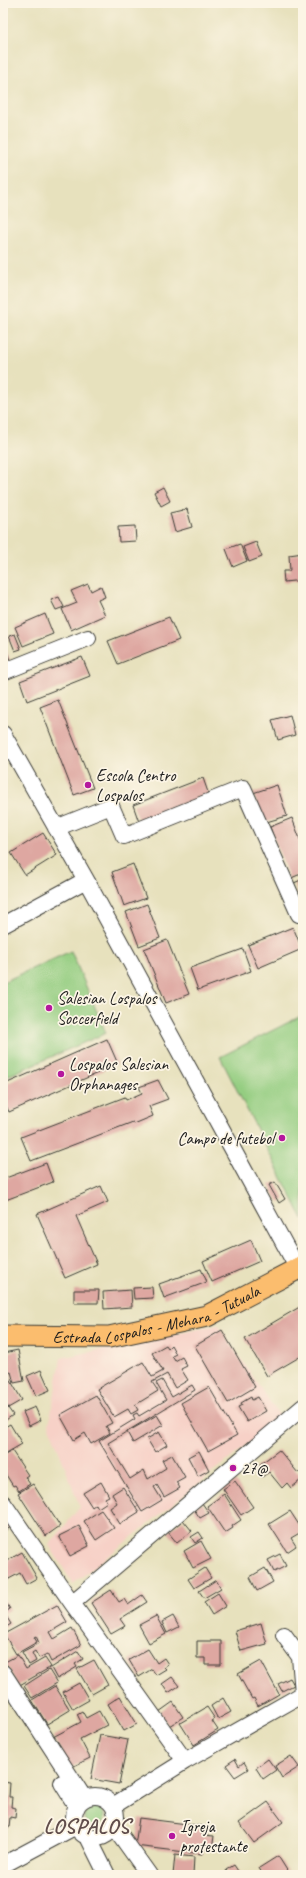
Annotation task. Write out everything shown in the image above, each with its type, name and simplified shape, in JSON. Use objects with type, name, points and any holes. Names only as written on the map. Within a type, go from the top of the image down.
[{"type":"main road","name":"Estrada Lospalos - Mehara - Tutuala","points":[[3,1336],[109,1337],[208,1316],[300,1268]]},
{"type":"street","points":[[3,672],[88,638]]},
{"type":"street","points":[[3,734],[86,880],[300,1268]]},
{"type":"street","points":[[56,828],[111,806],[124,836],[243,788],[299,914]]},
{"type":"street","points":[[3,925],[86,880]]},
{"type":"street","points":[[72,1603],[303,1407]]},
{"type":"street","points":[[3,1503],[72,1603],[185,1761]]},
{"type":"street","points":[[113,1806],[185,1761],[303,1694],[300,1657],[284,1635]]},
{"type":"street","points":[[3,1673],[80,1803]]},
{"type":"street","points":[[3,1690],[80,1803]]},
{"type":"street","points":[[98,1796],[107,1800],[113,1806],[116,1820],[114,1826],[104,1836],[96,1838],[88,1837],[80,1832],[76,1826],[74,1816],[80,1803],[98,1796]]},
{"type":"street","points":[[3,1865],[76,1826]]},
{"type":"street","points":[[114,1826],[149,1875]]},
{"type":"street","points":[[88,1837],[103,1872]]},
{"type":"shaded area","points":[[218,1325],[281,1418],[73,1584],[49,1545],[80,1507],[49,1425],[61,1358]]},
{"type":"green space","name":"Salesian Lospalos Soccerfield","points":[[71,951],[106,1033],[3,1078],[3,982]]},
{"type":"green space","name":"Campo de futebol","points":[[303,1015],[303,1219],[220,1057]]},
{"type":"green space","points":[[94,1807],[101,1810],[104,1817],[101,1824],[94,1827],[87,1824],[84,1817],[87,1810]]},
{"type":"building","points":[[163,487],[170,501],[161,506],[154,492]]},
{"type":"building","points":[[187,509],[192,527],[175,532],[170,513]]},
{"type":"building","points":[[135,526],[136,541],[119,542],[118,527]]},
{"type":"building","points":[[256,542],[262,557],[249,562],[243,547]]},
{"type":"building","points":[[240,544],[247,561],[233,567],[226,549]]},
{"type":"building","points":[[303,553],[303,580],[284,582],[283,571],[290,571],[289,555]]},
{"type":"building","points":[[88,584],[91,591],[101,586],[105,597],[98,600],[105,615],[71,630],[62,609],[77,603],[71,591]]},
{"type":"building","points":[[59,597],[64,607],[56,610],[51,600]]},
{"type":"building","points":[[45,614],[53,634],[23,646],[15,627]]},
{"type":"building","points":[[169,617],[179,640],[118,664],[108,641]]},
{"type":"building","points":[[15,634],[21,649],[15,651],[9,636]]},
{"type":"building","points":[[3,642],[10,660],[3,662]]},
{"type":"building","points":[[82,657],[90,676],[27,701],[20,681]]},
{"type":"building","points":[[58,700],[93,788],[74,795],[40,707]]},
{"type":"building","points":[[290,715],[295,735],[278,740],[272,720]]},
{"type":"building","points":[[203,778],[210,798],[140,825],[133,805]]},
{"type":"building","points":[[277,785],[287,816],[263,823],[253,793]]},
{"type":"building","points":[[292,818],[303,847],[303,873],[289,879],[270,827]]},
{"type":"building","points":[[43,833],[57,855],[25,875],[11,853]]},
{"type":"building","points":[[133,864],[146,898],[124,906],[112,872]]},
{"type":"building","points":[[303,879],[303,907],[294,883]]},
{"type":"building","points":[[147,904],[160,938],[139,946],[126,912]]},
{"type":"building","points":[[293,927],[302,949],[258,968],[248,945]]},
{"type":"building","points":[[167,940],[189,994],[166,1003],[144,949]]},
{"type":"building","points":[[243,949],[251,971],[198,990],[190,968]]},
{"type":"building","name":"Lospalos Salesian Orphanages","points":[[107,1039],[118,1064],[9,1112],[3,1099],[3,1085]]},
{"type":"building","points":[[158,1080],[168,1099],[149,1106],[153,1116],[134,1124],[133,1122],[31,1161],[21,1137],[125,1097],[126,1100],[142,1093],[139,1087]]},
{"type":"building","points":[[46,1163],[53,1182],[3,1201],[3,1179]]},
{"type":"building","points":[[275,1182],[285,1199],[279,1203],[269,1185]]},
{"type":"building","points":[[101,1186],[108,1202],[76,1216],[97,1264],[65,1278],[37,1214]]},
{"type":"building","points":[[251,1240],[260,1261],[212,1282],[203,1261]]},
{"type":"building","points":[[201,1269],[207,1282],[164,1298],[159,1284]]},
{"type":"building","points":[[152,1287],[153,1298],[134,1299],[133,1288]]},
{"type":"building","points":[[74,1290],[99,1290],[98,1303],[74,1303]]},
{"type":"building","points":[[131,1290],[132,1307],[104,1309],[103,1292]]},
{"type":"building","points":[[303,1305],[303,1355],[267,1376],[245,1339]]},
{"type":"building","points":[[222,1330],[255,1387],[228,1403],[195,1346]]},
{"type":"building","points":[[166,1345],[168,1348],[171,1345],[176,1354],[172,1356],[175,1361],[182,1357],[187,1366],[181,1369],[188,1380],[175,1388],[167,1374],[152,1382],[158,1391],[135,1405],[138,1410],[131,1414],[128,1409],[114,1417],[97,1389],[143,1362],[152,1377],[163,1371],[152,1353]]},
{"type":"building","points":[[18,1350],[24,1381],[14,1383],[11,1372],[8,1373],[4,1353]]},
{"type":"building","points":[[4,1369],[22,1400],[8,1408],[3,1399]]},
{"type":"building","points":[[41,1370],[50,1390],[36,1396],[27,1376]]},
{"type":"building","points":[[162,1380],[172,1397],[192,1385],[195,1390],[108,1443],[130,1479],[144,1470],[148,1479],[166,1468],[162,1460],[172,1455],[185,1477],[176,1482],[180,1488],[164,1497],[157,1485],[154,1487],[162,1500],[142,1512],[99,1441],[135,1419],[133,1415],[137,1413],[139,1416],[166,1400],[156,1383]]},
{"type":"building","points":[[209,1387],[237,1435],[208,1451],[181,1403]]},
{"type":"building","points":[[96,1395],[112,1423],[106,1426],[110,1433],[91,1444],[85,1433],[74,1440],[60,1415]]},
{"type":"building","points":[[251,1397],[252,1400],[258,1397],[266,1411],[247,1422],[238,1407],[242,1405],[241,1403]]},
{"type":"building","points":[[3,1401],[13,1415],[3,1422]]},
{"type":"building","points":[[35,1407],[41,1420],[29,1426],[23,1412]]},
{"type":"building","points":[[157,1415],[163,1425],[133,1443],[127,1432]]},
{"type":"building","points":[[10,1424],[22,1444],[3,1455],[3,1428]]},
{"type":"building","points":[[159,1432],[167,1445],[155,1452],[147,1439]]},
{"type":"building","points":[[279,1450],[298,1473],[303,1469],[303,1483],[301,1480],[291,1488],[287,1483],[282,1488],[269,1472],[262,1477],[255,1468]]},
{"type":"building","points":[[12,1451],[28,1475],[25,1477],[30,1484],[19,1491],[15,1485],[13,1486],[3,1470],[3,1456]]},
{"type":"building","points":[[199,1451],[209,1470],[198,1476],[188,1457]]},
{"type":"building","points":[[235,1481],[253,1507],[241,1515],[223,1489]]},
{"type":"building","points":[[101,1482],[109,1496],[105,1498],[107,1502],[98,1508],[96,1504],[92,1507],[83,1493]]},
{"type":"building","points":[[33,1484],[60,1526],[46,1536],[18,1493]]},
{"type":"building","points":[[123,1487],[139,1512],[120,1524],[110,1508],[117,1503],[112,1494]]},
{"type":"building","points":[[224,1494],[241,1520],[225,1533],[207,1506]]},
{"type":"building","points":[[202,1503],[209,1513],[200,1518],[193,1508]]},
{"type":"building","points":[[101,1510],[114,1528],[96,1540],[84,1521]]},
{"type":"building","points":[[290,1511],[303,1531],[291,1538],[296,1546],[287,1552],[269,1524]]},
{"type":"building","points":[[3,1514],[11,1527],[3,1532]]},
{"type":"building","points":[[183,1520],[192,1531],[177,1543],[168,1532]]},
{"type":"building","points":[[79,1526],[89,1546],[70,1556],[59,1536]]},
{"type":"building","points":[[199,1532],[203,1538],[195,1543],[191,1537]]},
{"type":"building","points":[[201,1541],[211,1559],[193,1568],[184,1551]]},
{"type":"building","points":[[22,1552],[37,1578],[26,1584],[20,1573],[7,1580],[3,1573],[3,1563]]},
{"type":"building","points":[[280,1554],[286,1566],[274,1572],[268,1560]]},
{"type":"building","points":[[205,1568],[211,1578],[194,1588],[188,1579]]},
{"type":"building","points":[[265,1568],[273,1582],[257,1591],[250,1577]]},
{"type":"building","points":[[216,1580],[221,1588],[204,1598],[199,1591]]},
{"type":"building","points":[[111,1590],[119,1602],[124,1599],[128,1605],[142,1595],[147,1602],[120,1619],[125,1626],[111,1634],[91,1603]]},
{"type":"building","points":[[218,1593],[226,1606],[212,1615],[204,1602]]},
{"type":"building","points":[[3,1598],[10,1609],[4,1613],[11,1624],[3,1629]]},
{"type":"building","points":[[57,1605],[67,1622],[50,1632],[54,1639],[72,1628],[81,1645],[51,1662],[47,1654],[39,1658],[35,1651],[32,1653],[36,1661],[29,1665],[22,1652],[39,1643],[36,1636],[34,1637],[37,1642],[16,1654],[4,1634]]},
{"type":"building","points":[[156,1616],[166,1634],[149,1643],[139,1625]]},
{"type":"building","points":[[173,1616],[179,1627],[167,1633],[162,1622]]},
{"type":"building","points":[[261,1623],[267,1644],[241,1651],[235,1631]]},
{"type":"building","points":[[197,1641],[221,1641],[221,1665],[205,1665],[205,1658],[197,1658]]},
{"type":"building","points":[[148,1649],[157,1663],[164,1658],[168,1664],[164,1667],[166,1669],[156,1675],[152,1669],[139,1677],[129,1660]]},
{"type":"building","points":[[78,1651],[83,1659],[75,1664],[77,1667],[57,1679],[51,1668]]},
{"type":"building","points":[[18,1655],[26,1669],[45,1658],[51,1667],[18,1686],[5,1662]]},
{"type":"building","points":[[94,1660],[108,1685],[92,1694],[77,1669]]},
{"type":"building","points":[[261,1661],[279,1694],[258,1706],[254,1698],[252,1699],[238,1674]]},
{"type":"building","points":[[49,1670],[57,1683],[32,1698],[24,1686]]},
{"type":"building","points":[[172,1677],[179,1686],[168,1693],[162,1684]]},
{"type":"building","points":[[290,1678],[294,1685],[282,1691],[278,1684]]},
{"type":"building","points":[[79,1683],[89,1700],[73,1709],[63,1692]]},
{"type":"building","points":[[55,1686],[70,1710],[47,1724],[32,1700]]},
{"type":"building","points":[[120,1696],[137,1724],[124,1731],[108,1704]]},
{"type":"building","points":[[223,1698],[231,1712],[218,1719],[211,1706]]},
{"type":"building","points":[[173,1702],[183,1717],[169,1726],[159,1712]]},
{"type":"building","points":[[207,1707],[215,1719],[212,1721],[218,1730],[194,1745],[180,1723]]},
{"type":"building","points":[[82,1711],[86,1718],[99,1711],[107,1725],[80,1739],[90,1758],[70,1768],[53,1737],[81,1722],[77,1714]]},
{"type":"building","points":[[100,1735],[128,1740],[119,1784],[91,1779]]},
{"type":"building","points":[[291,1756],[299,1767],[282,1778],[275,1766]]},
{"type":"building","points":[[235,1759],[239,1766],[244,1762],[248,1769],[235,1777],[226,1765]]},
{"type":"building","points":[[268,1759],[276,1770],[263,1779],[256,1768]]},
{"type":"building","points":[[3,1782],[10,1783],[9,1797],[12,1797],[11,1807],[16,1808],[15,1818],[10,1817],[9,1827],[5,1827],[4,1840]]},
{"type":"building","points":[[268,1802],[283,1822],[254,1843],[239,1823]]},
{"type":"building","name":"Igreja protestante","points":[[139,1818],[203,1826],[202,1835],[214,1836],[212,1850],[202,1849],[202,1854],[135,1846]]},
{"type":"building","points":[[175,1855],[194,1857],[193,1875],[173,1875]]},
{"type":"building","points":[[278,1856],[290,1875],[263,1875],[259,1868]]},
{"type":"building","points":[[234,1865],[240,1874],[229,1875],[226,1870]]},
{"type":"place","name":"Escola Centro Lospalos","points":[[88,785]]},
{"type":"place","name":"Salesian Lospalos Soccerfield","points":[[49,1008]]},
{"type":"place","name":"Lospalos Salesian Orphanages","points":[[61,1074]]},
{"type":"place","name":"Campo de futebol","points":[[282,1138]]},
{"type":"place","name":"27@","points":[[233,1468]]},
{"type":"place","name":"Igreja protestante","points":[[172,1836]]},
{"type":"district","name":"LOSPALOS","points":[[87,1826]]}]
